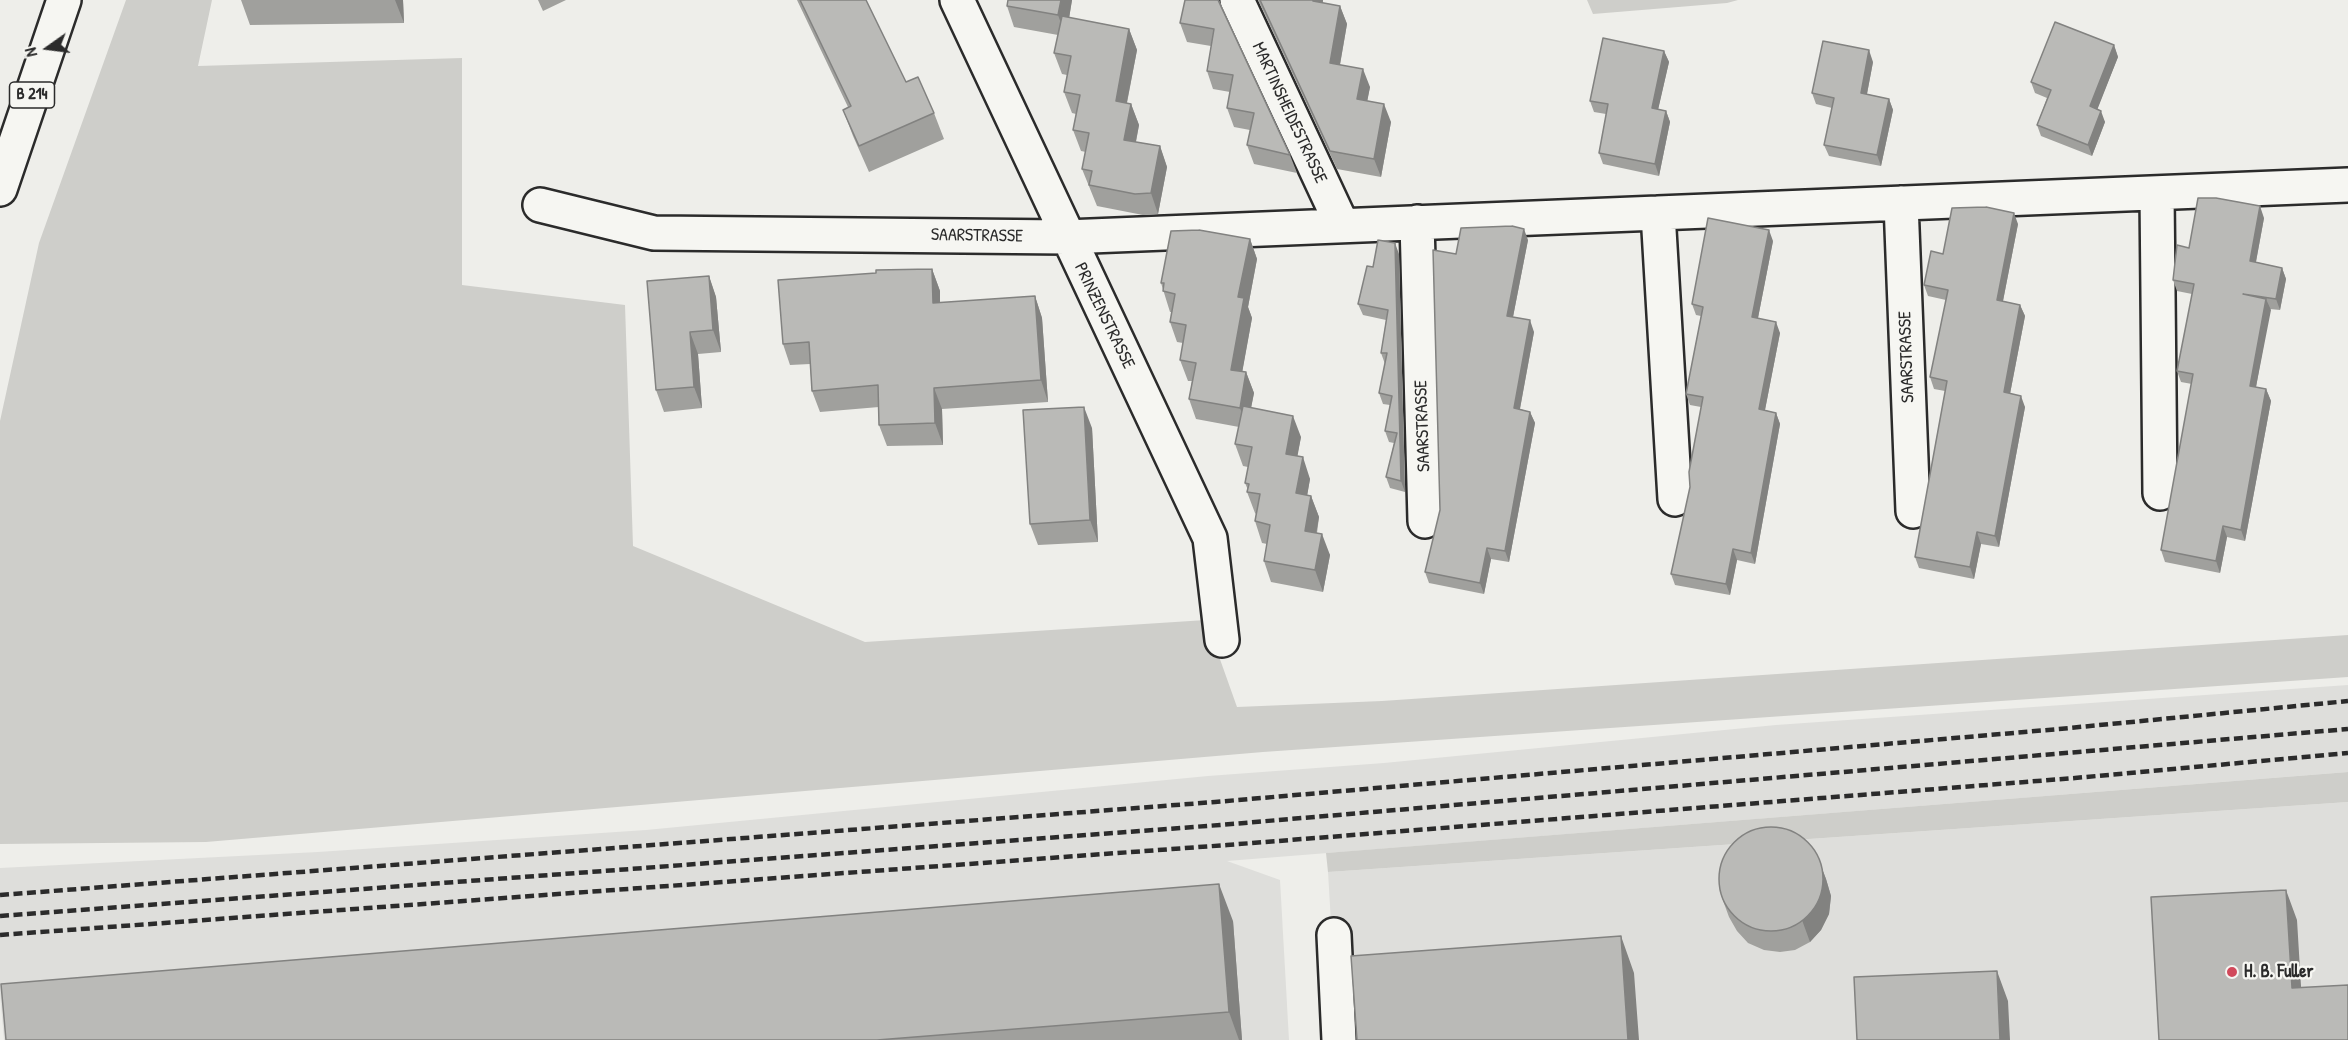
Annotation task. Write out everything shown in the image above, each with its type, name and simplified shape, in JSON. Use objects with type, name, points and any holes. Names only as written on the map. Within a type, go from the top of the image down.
[{"type":"street","name":"B 214","points":[[0,189],[64,0]]},
{"type":"street","name":"PRINZENSTRASSE","points":[[957,0],[1066,237],[1210,538],[1222,640]]},
{"type":"street","name":"MARTINSHEIDESTRASSE","points":[[1237,0],[1342,225]]},
{"type":"street","name":"SAARSTRASSE","points":[[540,205],[654,233],[1066,237],[2348,185]]},
{"type":"street","points":[[2157,193],[2160,493]]},
{"type":"street","name":"SAARSTRASSE","points":[[1901,203],[1913,511]]},
{"type":"street","points":[[1658,213],[1675,499]]},
{"type":"street","name":"SAARSTRASSE","points":[[1417,222],[1425,521]]},
{"type":"street","points":[[1334,935],[1338,1040]]},
{"type":"shaded area","points":[[126,0],[212,0],[198,66],[462,58],[462,285],[625,305],[633,546],[865,642],[1206,620],[1237,707],[1382,701],[2348,635],[2348,677],[1263,752],[206,842],[0,844],[0,421],[39,243]]},
{"type":"shaded area","points":[[1587,0],[1738,0],[1727,3],[1593,14]]},
{"type":"shaded area","points":[[2348,685],[2348,772],[1227,861],[1280,880],[1289,1040],[4,1040],[0,994],[0,868],[318,852],[646,830],[1776,725]]},
{"type":"shaded area","points":[[2348,772],[2348,802],[1328,872],[1326,853]]},
{"type":"shaded area","name":"H. B. Fuller","points":[[2348,802],[2348,1040],[1338,1040],[1328,872]]},
{"type":"building","points":[[800,0],[866,0],[906,82],[918,77],[934,113],[859,146],[843,110],[851,106]]},
{"type":"building","points":[[1008,0],[1061,0],[1058,15],[1007,6]]},
{"type":"building","points":[[1185,0],[1218,0],[1290,155],[1247,145],[1254,113],[1227,108],[1233,75],[1207,71],[1214,29],[1180,23]]},
{"type":"building","points":[[1260,0],[1314,0],[1340,6],[1330,63],[1363,69],[1357,99],[1384,104],[1374,159],[1330,151]]},
{"type":"building","points":[[1062,16],[1129,29],[1116,101],[1131,104],[1124,140],[1160,146],[1151,193],[1135,194],[1089,185],[1092,171],[1082,169],[1089,133],[1073,130],[1080,95],[1064,92],[1071,56],[1054,53]]},
{"type":"building","points":[[2055,22],[2114,45],[2090,106],[2101,111],[2088,145],[2037,125],[2051,90],[2031,82]]},
{"type":"building","points":[[1603,38],[1664,51],[1652,108],[1666,111],[1655,164],[1599,153],[1608,104],[1590,101]]},
{"type":"building","points":[[1823,41],[1869,50],[1861,93],[1889,99],[1877,155],[1824,145],[1834,98],[1812,93]]},
{"type":"building","points":[[2198,198],[2216,198],[2260,206],[2250,261],[2282,268],[2276,299],[2243,294],[2266,299],[2250,386],[2266,389],[2241,530],[2223,526],[2216,561],[2161,550],[2193,374],[2177,371],[2194,284],[2173,280],[2177,245],[2189,248]]},
{"type":"building","points":[[1986,207],[2014,213],[1997,300],[2020,305],[2004,392],[2021,396],[1995,536],[1977,532],[1970,567],[1915,557],[1947,381],[1930,377],[1948,290],[1924,285],[1931,251],[1943,254],[1952,208]]},
{"type":"building","points":[[1708,218],[1769,230],[1752,317],[1776,322],[1759,409],[1776,413],[1751,553],[1733,549],[1726,584],[1671,574],[1690,487],[1689,472],[1703,397],[1686,394],[1703,307],[1692,304]]},
{"type":"building","points":[[1512,226],[1524,229],[1507,316],[1530,320],[1514,408],[1530,412],[1505,551],[1487,548],[1480,583],[1425,572],[1440,510],[1433,250],[1456,254],[1461,228]]},
{"type":"building","points":[[1199,230],[1250,239],[1238,297],[1244,298],[1231,370],[1246,372],[1240,408],[1189,399],[1196,363],[1180,360],[1186,325],[1170,322],[1175,294],[1163,291],[1164,283],[1161,283],[1171,231]]},
{"type":"building","points":[[1378,240],[1395,243],[1401,481],[1386,477],[1397,433],[1385,431],[1392,396],[1379,393],[1387,353],[1381,353],[1388,310],[1358,304],[1367,266],[1373,267]]},
{"type":"building","points":[[932,269],[933,303],[1035,296],[1041,380],[934,388],[935,423],[879,425],[878,385],[812,391],[809,342],[783,344],[778,280],[876,273],[876,270]]},
{"type":"building","points":[[709,276],[713,330],[690,332],[694,387],[656,390],[647,281]]},
{"type":"building","points":[[1243,406],[1293,416],[1286,454],[1303,457],[1296,493],[1311,496],[1305,531],[1322,534],[1315,570],[1264,561],[1270,525],[1255,521],[1260,494],[1247,492],[1249,484],[1245,483],[1252,447],[1235,444]]},
{"type":"building","points":[[1084,407],[1090,520],[1030,524],[1023,410]]},
{"type":"building","points":[[1771,827],[1791,831],[1808,842],[1819,859],[1823,879],[1819,899],[1808,916],[1791,927],[1771,931],[1751,927],[1734,916],[1723,899],[1719,879],[1723,859],[1734,842],[1751,831]]},
{"type":"building","points":[[1219,884],[1229,1012],[877,1040],[6,1040],[1,984]]},
{"type":"building","name":"H. B. Fuller","points":[[2286,890],[2292,988],[2348,985],[2348,1040],[2159,1040],[2151,897]]},
{"type":"building","points":[[1621,936],[1628,1040],[1357,1040],[1351,956]]},
{"type":"building","points":[[1997,971],[2000,1040],[1857,1040],[1854,977]]},
{"type":"railway","points":[[0,895],[1215,802],[2059,729],[2348,701]]},
{"type":"railway","points":[[0,916],[1220,825],[2348,729]]},
{"type":"railway","points":[[0,935],[1227,845],[2075,778],[2348,753]]},
{"type":"place","name":"H. B. Fuller","points":[[2232,972]]}]
